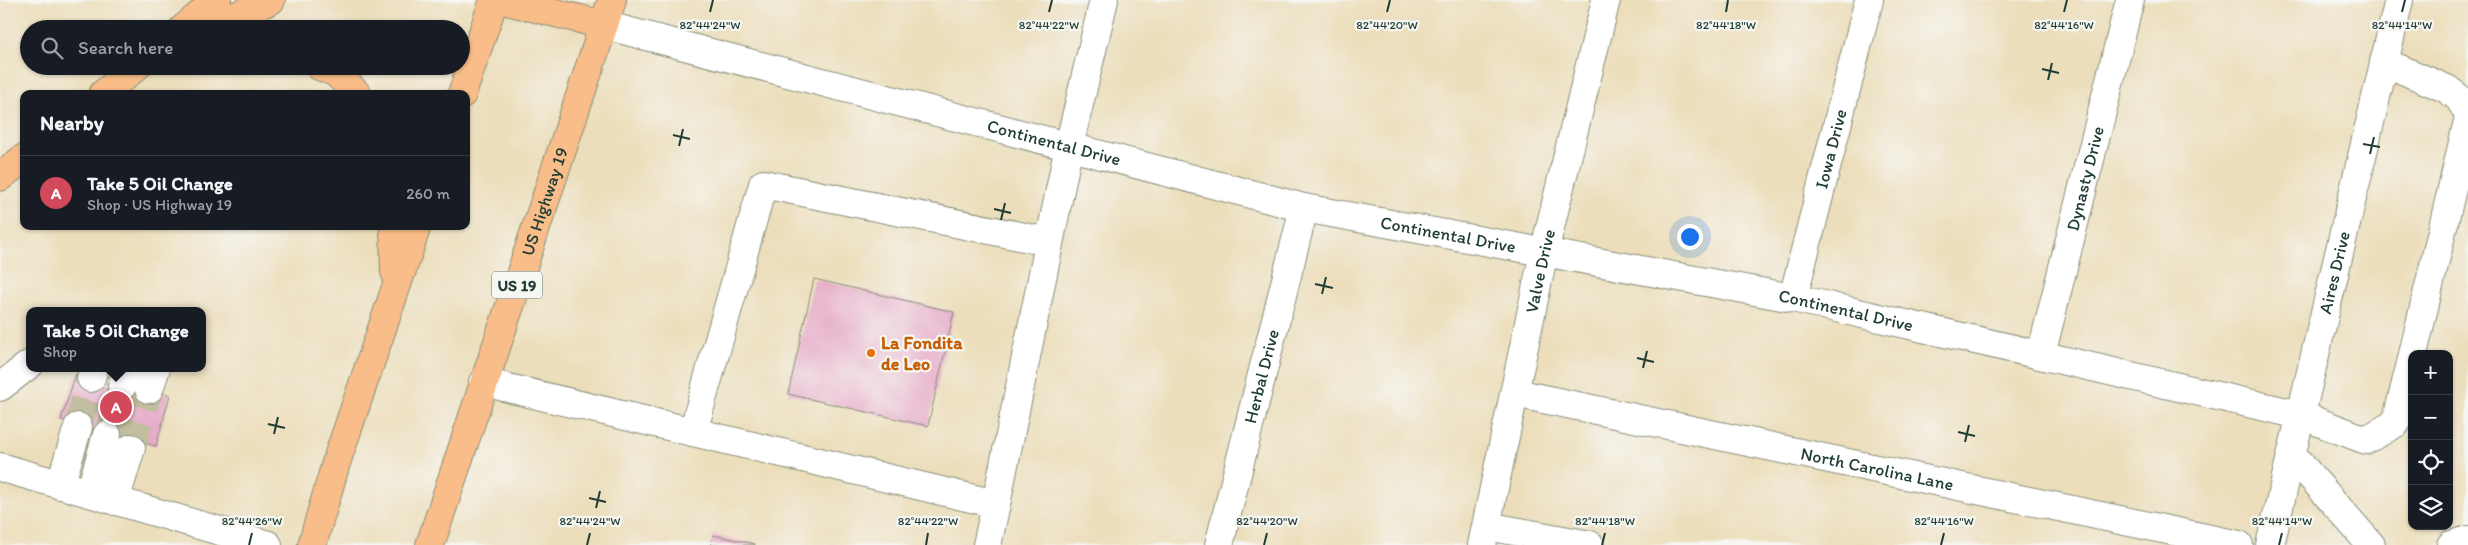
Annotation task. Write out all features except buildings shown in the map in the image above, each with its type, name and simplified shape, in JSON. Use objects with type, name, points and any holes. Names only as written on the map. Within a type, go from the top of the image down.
[{"type":"main road","points":[[194,20],[217,0]]},
{"type":"main road","points":[[227,20],[271,0]]},
{"type":"main road","points":[[470,70],[494,0]]},
{"type":"main road","points":[[503,0],[608,12]]},
{"type":"main road","name":"US Highway 19","points":[[430,545],[608,12]]},
{"type":"main road","points":[[108,90],[126,75]]},
{"type":"main road","points":[[338,75],[353,90]]},
{"type":"main road","points":[[463,90],[468,75]]},
{"type":"main road","points":[[0,177],[20,161]]},
{"type":"main road","points":[[394,230],[395,291]]},
{"type":"main road","points":[[312,545],[336,463],[416,230]]},
{"type":"street","points":[[987,545],[1069,146],[1104,0]]},
{"type":"street","name":"Valve Drive","points":[[1485,535],[1544,252],[1606,0]]},
{"type":"street","name":"Iowa Drive","points":[[1793,298],[1870,0]]},
{"type":"street","name":"Dynasty Drive","points":[[2041,355],[2130,0]]},
{"type":"street","name":"Aires Drive","points":[[2270,545],[2293,456],[2300,415],[2399,0]]},
{"type":"street","name":"Continental Drive","points":[[608,12],[1069,146],[1304,208],[1793,298],[2300,415],[2366,440],[2396,423],[2408,375]]},
{"type":"street","points":[[2384,62],[2447,88],[2459,98],[2468,114]]},
{"type":"street","points":[[2414,350],[2468,121]]},
{"type":"street","points":[[692,432],[763,184],[1050,242]]},
{"type":"street","name":"Herbal Drive","points":[[1220,545],[1304,208]]},
{"type":"street","points":[[0,387],[26,367]]},
{"type":"street","points":[[484,382],[996,504]]},
{"type":"street","name":"North Carolina Lane","points":[[1515,393],[2239,545]]},
{"type":"street","points":[[60,485],[78,427]]},
{"type":"street","points":[[102,497],[107,435]]},
{"type":"street","points":[[102,497],[131,448]]},
{"type":"street","points":[[2293,456],[2371,545]]},
{"type":"street","points":[[0,467],[268,545]]},
{"type":"street","points":[[1485,535],[1590,545]]},
{"type":"street","points":[[2451,545],[2468,540]]},
{"type":"tunnel","points":[[78,427],[91,378]]},
{"type":"tunnel","points":[[107,435],[122,386]]},
{"type":"tunnel","points":[[131,448],[149,389]]},
{"type":"place","name":"La Fondita de Leo","points":[[871,353]]},
{"type":"place","name":"Take 5 Oil Change","points":[[116,407]]}]
